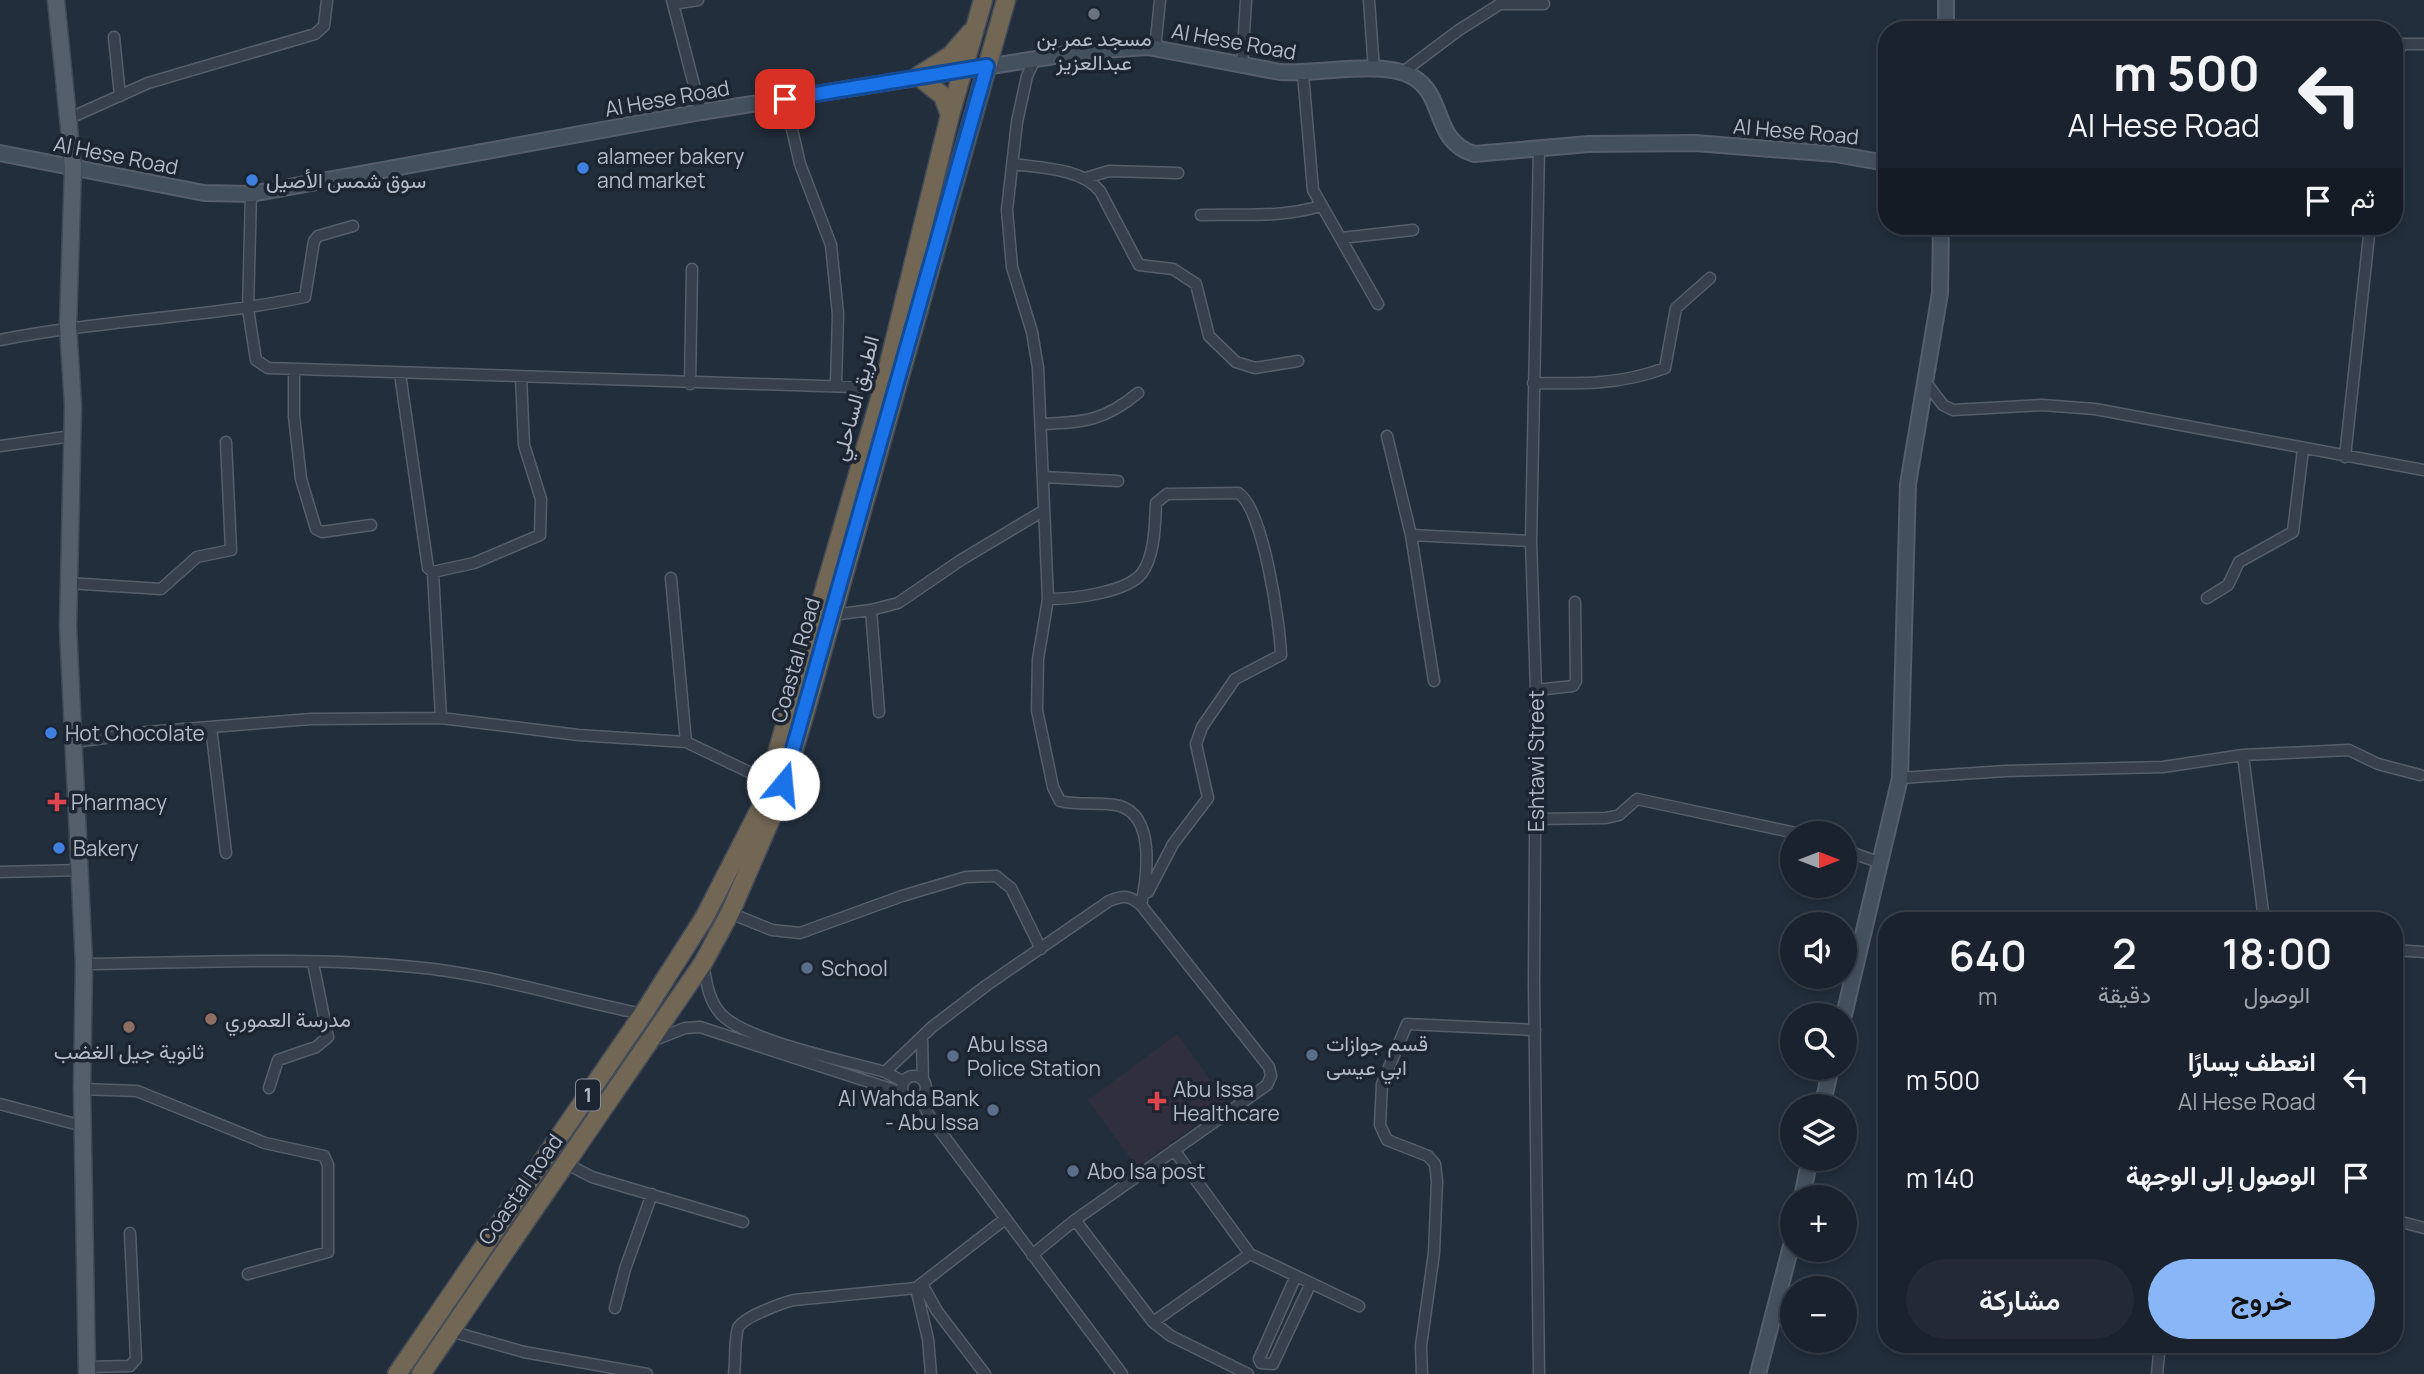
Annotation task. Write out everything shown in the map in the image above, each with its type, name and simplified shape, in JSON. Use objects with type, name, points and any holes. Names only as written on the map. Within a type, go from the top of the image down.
[{"type":"highway","name":"الطريق الساحلي","points":[[762,805],[883,388],[950,115],[984,0]]},
{"type":"highway","name":"Coastal Road","points":[[421,1374],[652,1041],[703,962],[730,913],[776,807],[1006,0]]},
{"type":"highway","points":[[950,115],[943,96],[918,76],[951,55],[976,24]]},
{"type":"highway","name":"Coastal Road","points":[[397,1374],[643,1014],[705,918],[762,805]]},
{"type":"main road","points":[[56,0],[73,167],[68,326],[72,436],[68,583],[84,964],[82,1089],[87,1371]]},
{"type":"street","points":[[70,118],[148,83],[315,34],[324,26],[327,0]]},
{"type":"street","points":[[698,0],[672,2],[701,113]]},
{"type":"street","points":[[1155,49],[1160,0]]},
{"type":"street","points":[[1242,67],[1246,0]]},
{"type":"street","points":[[1369,0],[1374,70]]},
{"type":"street","points":[[1946,0],[1946,21]]},
{"type":"street","points":[[1403,72],[1459,30],[1500,4],[1544,4]]},
{"type":"street","points":[[114,37],[120,96]]},
{"type":"street","points":[[2403,44],[2424,44]]},
{"type":"street","name":"Al Hese Road","points":[[0,153],[204,193],[251,194],[701,113],[918,76],[1113,47],[1155,49],[1242,67],[1303,74],[1374,70],[1403,72],[1422,83],[1429,91],[1440,121],[1458,148],[1487,155],[1628,142],[1835,154],[1878,162]]},
{"type":"street","points":[[1035,59],[1024,89],[1007,210],[1012,267],[1032,332],[1043,424],[1043,511],[1048,599],[1038,660],[1037,710],[1053,787],[1060,801],[1122,807],[1132,814],[1144,836],[1149,869],[1141,905]]},
{"type":"street","points":[[1303,74],[1313,190],[1378,304]]},
{"type":"street","points":[[785,99],[800,164],[831,245],[838,314],[836,385]]},
{"type":"street","name":"Eshtawi Street","points":[[1539,149],[1532,383],[1531,541],[1536,690],[1535,1030],[1539,1374]]},
{"type":"street","points":[[1013,164],[1086,178],[1109,172],[1178,173]]},
{"type":"street","points":[[1086,178],[1100,191],[1139,265],[1173,269],[1196,284],[1209,336],[1236,362],[1255,368],[1298,361]]},
{"type":"street","points":[[251,194],[248,309],[257,363],[268,368],[690,384],[883,388]]},
{"type":"street","points":[[1201,215],[1292,215],[1321,206]]},
{"type":"street","points":[[0,340],[68,326],[248,309],[305,297],[314,241],[318,236],[354,226]]},
{"type":"street","points":[[1341,238],[1413,230]]},
{"type":"street","points":[[1847,1003],[1900,779],[1908,484],[1927,384],[1940,293],[1941,235]]},
{"type":"street","points":[[2344,457],[2369,235]]},
{"type":"street","points":[[690,384],[692,269]]},
{"type":"street","points":[[1532,383],[1593,384],[1647,375],[1665,368],[1676,308],[1710,278]]},
{"type":"street","points":[[295,370],[294,416],[302,487],[312,509],[316,529],[322,531],[371,525]]},
{"type":"street","points":[[400,374],[428,568],[433,572],[441,718]]},
{"type":"street","points":[[433,572],[474,563],[540,535],[541,499],[524,446],[521,377]]},
{"type":"street","points":[[1927,384],[1943,405],[1952,410],[2042,405],[2095,408],[2424,470]]},
{"type":"street","points":[[1043,424],[1080,423],[1115,412],[1138,393]]},
{"type":"street","points":[[0,446],[72,436]]},
{"type":"street","points":[[1387,436],[1411,536],[1434,681]]},
{"type":"street","points":[[68,583],[161,589],[197,557],[231,550],[226,442]]},
{"type":"street","points":[[2207,598],[2228,585],[2239,562],[2292,532],[2303,449]]},
{"type":"street","points":[[1044,477],[1118,481]]},
{"type":"street","points":[[1048,599],[1089,596],[1131,582],[1142,573],[1154,531],[1156,503],[1167,494],[1238,493],[1247,498],[1254,512],[1272,578],[1281,655],[1235,679],[1202,727],[1196,744],[1208,798],[1172,844],[1141,905]]},
{"type":"street","points":[[832,615],[898,603],[961,560],[1043,511]]},
{"type":"street","points":[[1411,536],[1531,541]]},
{"type":"street","points":[[671,578],[686,742]]},
{"type":"street","points":[[1536,690],[1563,689],[1573,686],[1576,681],[1576,602]]},
{"type":"street","points":[[871,610],[879,712]]},
{"type":"street","points":[[75,742],[311,719],[441,718],[578,734],[686,742],[769,782]]},
{"type":"street","points":[[211,727],[226,853]]},
{"type":"street","points":[[1900,779],[2006,771],[2150,768],[2243,755],[2350,750],[2378,764],[2420,775]]},
{"type":"street","points":[[2243,755],[2262,912]]},
{"type":"street","points":[[1537,819],[1606,818],[1619,815],[1637,799],[1780,830]]},
{"type":"street","points":[[1857,855],[1881,863]]},
{"type":"street","points":[[0,872],[81,870]]},
{"type":"street","points":[[730,913],[772,930],[800,933],[941,884],[966,877],[996,876],[1011,888],[1041,949]]},
{"type":"street","points":[[885,1072],[987,985],[1109,901],[1123,895],[1141,905],[1269,1067],[1271,1076],[1267,1085],[1076,1220],[1032,1255]]},
{"type":"street","points":[[2403,951],[2424,953]]},
{"type":"street","points":[[703,962],[710,997],[718,1011],[730,1022],[763,1037],[885,1072],[905,1084]]},
{"type":"street","points":[[269,1088],[278,1060],[316,1047],[328,1037],[313,963]]},
{"type":"street","points":[[84,964],[313,963],[426,968],[488,978],[643,1014]]},
{"type":"street","points":[[1422,1374],[1421,1346],[1434,1252],[1437,1181],[1435,1164],[1428,1156],[1398,1146],[1383,1135],[1380,1125],[1382,1084],[1407,1024],[1535,1030]]},
{"type":"street","points":[[652,1041],[685,1028],[700,1027],[905,1084]]},
{"type":"street","points":[[920,1098],[925,1090],[922,1038]]},
{"type":"street","points":[[903,1057],[905,1084],[910,1099],[920,1098]]},
{"type":"street","points":[[905,1084],[916,1076],[923,1080]]},
{"type":"street","points":[[82,1089],[138,1091],[265,1143],[324,1156],[328,1164],[328,1252],[248,1274]]},
{"type":"street","points":[[920,1098],[931,1119],[1122,1374]]},
{"type":"street","points":[[0,1104],[83,1126]]},
{"type":"street","points":[[1174,1150],[1250,1254],[1359,1306]]},
{"type":"street","points":[[565,1163],[592,1177],[743,1222]]},
{"type":"street","points":[[615,1308],[625,1269],[652,1194]]},
{"type":"street","points":[[734,1374],[739,1326],[780,1304],[919,1286],[1005,1219]]},
{"type":"street","points":[[1076,1220],[1153,1322],[1171,1336],[1248,1374]]},
{"type":"street","points":[[2403,1222],[2424,1228]]},
{"type":"street","points":[[87,1371],[130,1366],[136,1359],[130,1233]]},
{"type":"street","points":[[1153,1322],[1250,1254]]},
{"type":"street","points":[[1758,1374],[1787,1262]]},
{"type":"street","points":[[1296,1276],[1259,1359],[1261,1363],[1273,1364],[1311,1283]]},
{"type":"street","points":[[919,1286],[931,1374]]},
{"type":"street","points":[[919,1286],[985,1374]]},
{"type":"street","points":[[450,1331],[524,1352],[647,1374]]},
{"type":"street","points":[[2157,1374],[2159,1353]]},
{"type":"street","points":[[1221,1374],[1228,1364]]},
{"type":"shaded area","name":"Abu Issa Healthcare","points":[[1177,1034],[1226,1102],[1137,1167],[1088,1100]]},
{"type":"place","name":"مسجد عمر بن عبدالعزيز","points":[[1094,14]]},
{"type":"place","name":"alameer bakery and market","points":[[583,168]]},
{"type":"place","name":"سوق شمس الأصيل","points":[[252,180]]},
{"type":"place","name":"Hot Chocolate","points":[[51,733]]},
{"type":"place","name":"Pharmacy","points":[[57,802]]},
{"type":"place","name":"Bakery","points":[[59,848]]},
{"type":"place","name":"School","points":[[807,968]]},
{"type":"place","name":"مدرسة العموري","points":[[211,1019]]},
{"type":"place","name":"ثانوية جيل الغضب","points":[[129,1027]]},
{"type":"place","name":"قسم جوازات ابي عيسى","points":[[1312,1055]]},
{"type":"place","name":"Abu Issa Police Station","points":[[953,1056]]},
{"type":"place","name":"Abu Issa Healthcare","points":[[1157,1101]]},
{"type":"place","name":"Al Wahda Bank - Abu Issa","points":[[993,1110]]},
{"type":"place","name":"Abo Isa post","points":[[1073,1171]]},
{"type":"route","points":[[783,784],[987,66],[785,99]]}]
